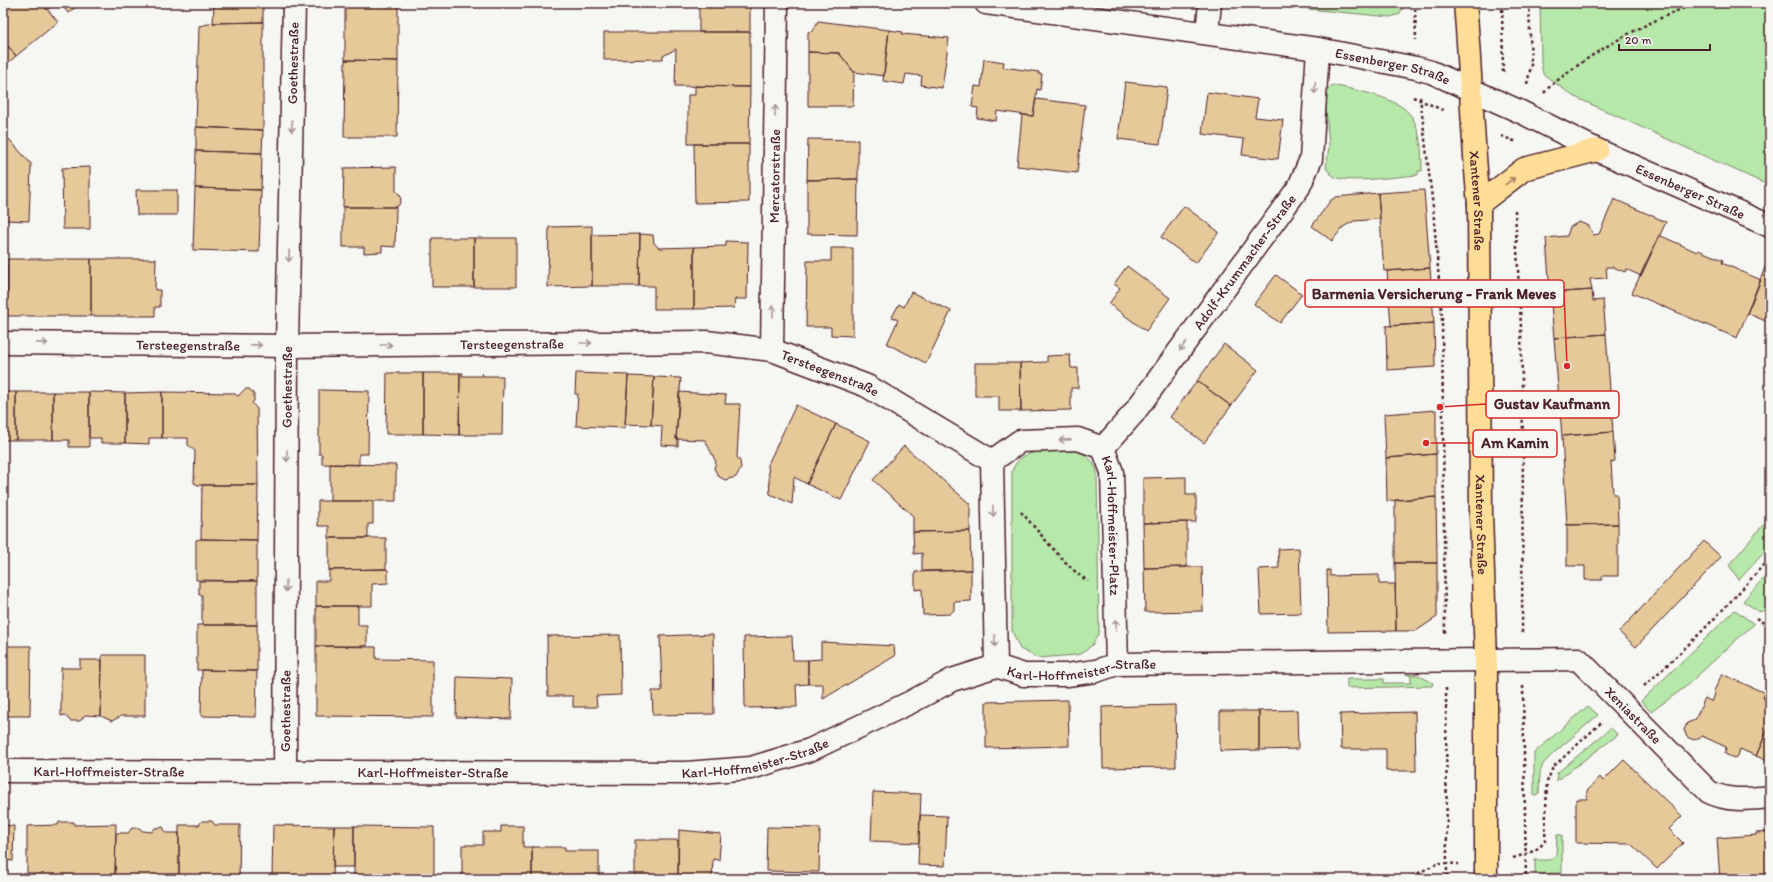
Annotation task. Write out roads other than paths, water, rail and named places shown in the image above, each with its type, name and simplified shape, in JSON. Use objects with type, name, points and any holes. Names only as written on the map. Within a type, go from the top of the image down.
[{"type":"main road","name":"Xantener Straße","points":[[1465,3],[1472,90],[1475,167],[1479,204],[1481,514],[1486,660],[1486,872]]},
{"type":"main road","points":[[1479,204],[1524,169],[1597,150]]},
{"type":"street","name":"Goethestraße","points":[[285,772],[287,346],[294,3]]},
{"type":"street","name":"Mercatorstraße","points":[[772,350],[777,3]]},
{"type":"street","name":"Essenberger Straße","points":[[986,3],[1318,49],[1431,72],[1524,114],[1597,150],[1770,226]]},
{"type":"street","points":[[1207,33],[1210,3]]},
{"type":"street","name":"Adolf-Krummacher-Straße","points":[[1103,448],[1134,414],[1299,187],[1311,159],[1318,49]]},
{"type":"street","name":"Tersteegenstraße","points":[[3,343],[287,346],[706,342],[772,350],[867,386],[992,461]]},
{"type":"street","name":"Karl-Hoffmeister-Platz","points":[[992,461],[1020,442],[1078,439],[1103,448],[1112,472],[1117,664]]},
{"type":"street","points":[[992,461],[996,666]]},
{"type":"street","name":"Xeniastraße","points":[[1486,660],[1578,659],[1709,792],[1728,799],[1770,798]]},
{"type":"street","name":"Karl-Hoffmeister-Straße","points":[[3,771],[686,773],[751,768],[810,750],[911,702],[952,680],[996,666],[1024,675],[1067,675],[1096,671],[1117,664],[1486,660]]},
{"type":"place","name":"Barmenia Versicherung - Frank Meves","points":[[1567,366]]},
{"type":"place","name":"Gustav Kaufmann","points":[[1440,407]]},
{"type":"place","name":"Am Kamin","points":[[1426,443]]}]
